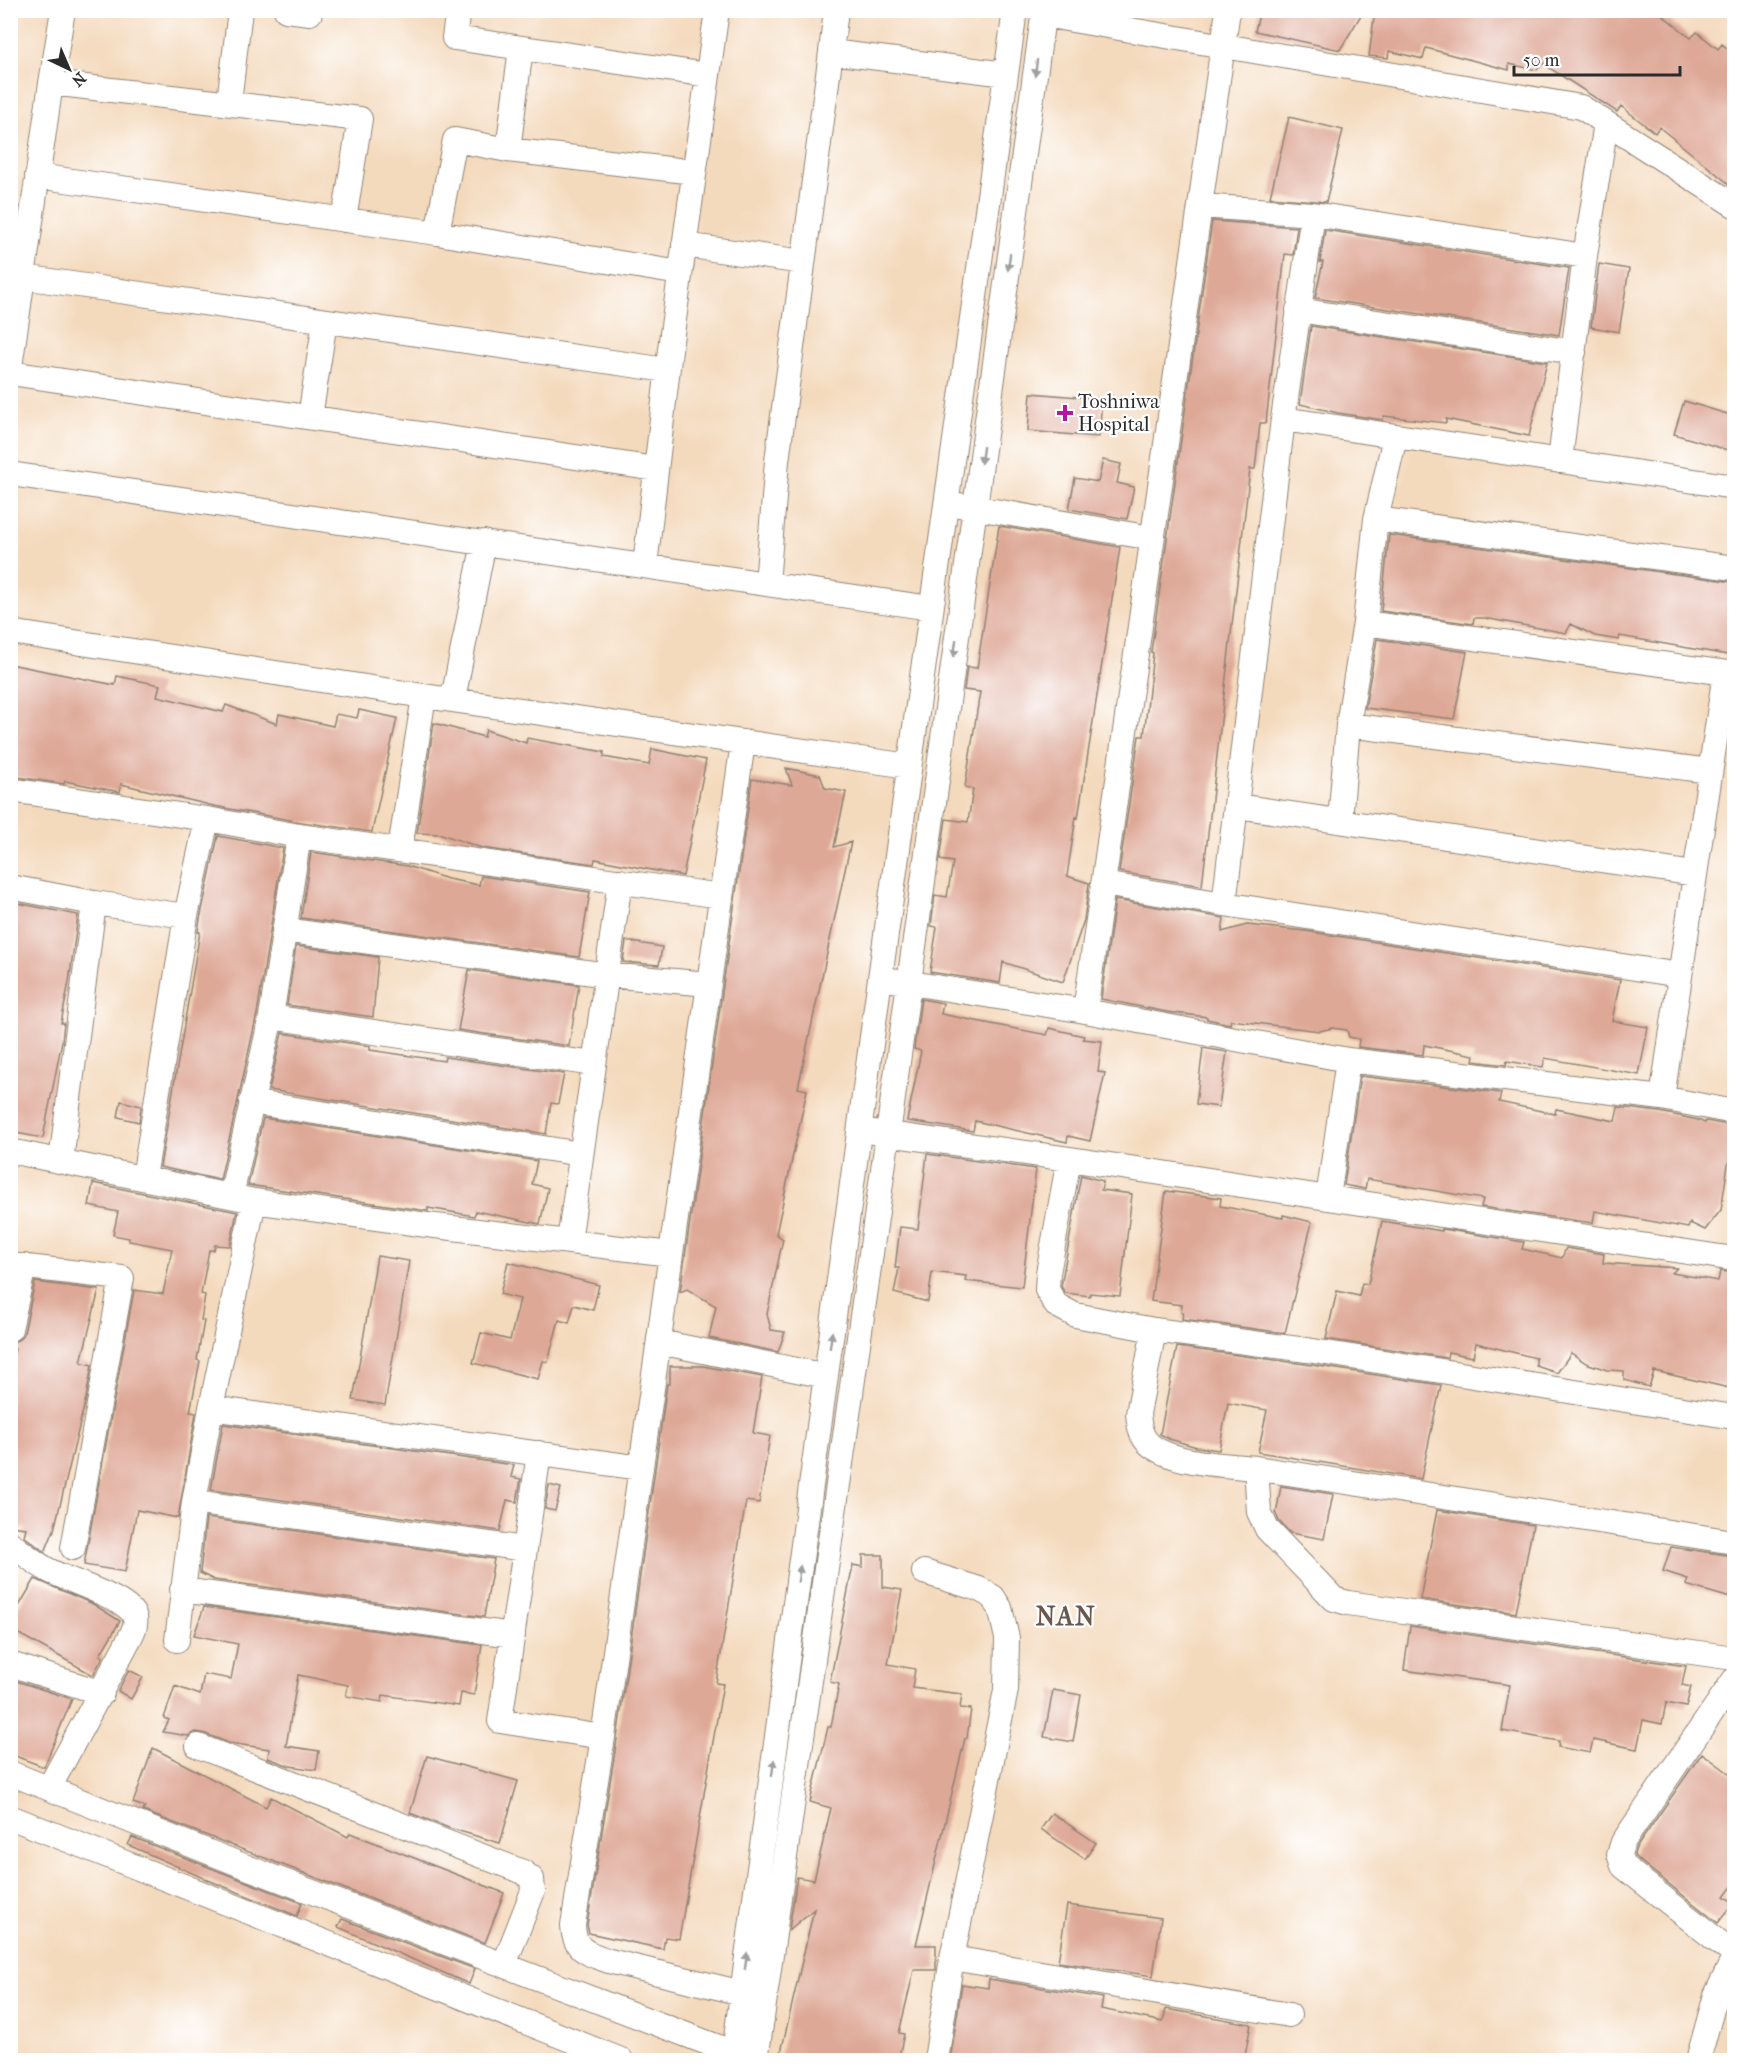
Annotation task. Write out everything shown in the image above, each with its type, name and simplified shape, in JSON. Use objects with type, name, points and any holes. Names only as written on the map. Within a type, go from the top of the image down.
[{"type":"street","points":[[10,367],[63,10]]},
{"type":"street","points":[[229,102],[240,10]]},
{"type":"street","points":[[286,10],[310,13],[310,10]]},
{"type":"street","points":[[458,10],[454,38],[708,75]]},
{"type":"street","points":[[645,566],[667,370],[717,10]]},
{"type":"street","points":[[767,584],[777,460],[836,10]]},
{"type":"street","points":[[741,2058],[742,1993],[909,766],[1015,10]]},
{"type":"street","points":[[1084,1011],[1228,10]]},
{"type":"street","points":[[741,2058],[888,1134],[1044,13],[1581,107],[1734,205]]},
{"type":"street","points":[[508,150],[521,48]]},
{"type":"street","points":[[831,52],[1006,74]]},
{"type":"street","points":[[51,83],[360,118],[344,220]]},
{"type":"street","points":[[1560,461],[1586,256],[1606,123]]},
{"type":"street","points":[[437,233],[455,140],[508,150],[694,172]]},
{"type":"street","points":[[37,176],[437,233],[680,273]]},
{"type":"street","points":[[1200,206],[1313,213],[1586,256]]},
{"type":"street","points":[[1224,904],[1238,806],[1283,419],[1313,213]]},
{"type":"street","points":[[684,245],[803,262]]},
{"type":"street","points":[[23,277],[667,370]]},
{"type":"street","points":[[1298,310],[1574,352]]},
{"type":"street","points":[[310,417],[325,321]]},
{"type":"street","points":[[10,373],[656,469]]},
{"type":"street","points":[[1283,419],[1734,487]]},
{"type":"street","points":[[1340,821],[1348,725],[1365,623],[1376,519],[1395,437]]},
{"type":"street","points":[[10,474],[931,608]]},
{"type":"street","points":[[946,502],[1152,538]]},
{"type":"street","points":[[1376,519],[1734,568]]},
{"type":"street","points":[[453,699],[484,542]]},
{"type":"street","points":[[1365,623],[1730,673],[1710,771],[1662,1098]]},
{"type":"street","points":[[10,632],[424,696],[909,766]]},
{"type":"street","points":[[400,849],[424,696]]},
{"type":"street","points":[[1348,725],[1710,771]]},
{"type":"street","points":[[742,1993],[609,1961],[581,1949],[574,1939],[573,1925],[603,1737],[743,742]]},
{"type":"street","points":[[10,790],[207,819],[299,836],[722,896]]},
{"type":"street","points":[[1238,806],[1695,874]]},
{"type":"street","points":[[144,1178],[186,916],[207,819]]},
{"type":"street","points":[[231,1196],[271,1017],[299,836]]},
{"type":"street","points":[[569,1242],[620,881]]},
{"type":"street","points":[[1103,884],[1680,975]]},
{"type":"street","points":[[10,887],[94,903],[186,916]]},
{"type":"street","points":[[61,1161],[94,903]]},
{"type":"street","points":[[284,930],[607,975],[709,984]]},
{"type":"street","points":[[880,978],[1084,1011],[1348,1060],[1662,1098],[1734,1112]]},
{"type":"street","points":[[271,1017],[594,1064]]},
{"type":"street","points":[[1328,1198],[1348,1060]]},
{"type":"street","points":[[251,1102],[582,1154]]},
{"type":"street","points":[[859,1130],[1069,1159],[1734,1259]]},
{"type":"street","points":[[10,1150],[254,1201],[671,1254]]},
{"type":"street","points":[[1069,1159],[1048,1273],[1047,1290],[1056,1305],[1075,1315],[1154,1330],[1307,1350],[1734,1417]]},
{"type":"street","points":[[177,1640],[194,1502],[254,1201]]},
{"type":"street","points":[[10,1329],[17,1265],[122,1278],[73,1548]]},
{"type":"street","points":[[1154,1330],[1138,1414],[1139,1426],[1143,1438],[1154,1448],[1167,1455],[1734,1542]]},
{"type":"street","points":[[659,1342],[826,1376]]},
{"type":"street","points":[[211,1408],[641,1468]]},
{"type":"street","points":[[540,1453],[500,1720],[603,1737]]},
{"type":"street","points":[[1256,1468],[1259,1512],[1267,1529],[1334,1599],[1348,1603],[1734,1658]]},
{"type":"street","points":[[194,1502],[525,1549]]},
{"type":"street","points":[[10,1544],[47,1570],[108,1596],[135,1615],[136,1624],[102,1693],[49,1788]]},
{"type":"street","points":[[924,1572],[980,1589],[993,1597],[1000,1608],[1007,1638],[1006,1690],[951,1958],[936,2061]]},
{"type":"street","points":[[182,1590],[513,1635]]},
{"type":"street","points":[[10,1664],[102,1693]]},
{"type":"street","points":[[1698,2061],[1716,1995],[1734,1956],[1623,1866],[1619,1854],[1623,1842],[1734,1680]]},
{"type":"street","points":[[198,1746],[523,1872],[532,1880],[533,1892],[504,1965]]},
{"type":"street","points":[[10,1773],[741,2058]]},
{"type":"street","points":[[10,1817],[621,2061]]},
{"type":"street","points":[[951,1958],[1289,2014]]},
{"type":"building","points":[[1260,10],[1364,10],[1340,50],[1255,31]]},
{"type":"building","points":[[1375,10],[1656,10],[1691,38],[1697,32],[1718,49],[1722,44],[1734,54],[1734,188],[1659,127],[1655,133],[1621,106],[1617,112],[1542,63],[1537,70],[1509,64],[1509,70],[1426,48],[1423,59],[1389,51],[1388,58],[1369,56]]},
{"type":"building","points":[[1289,117],[1343,130],[1326,202],[1270,197]]},
{"type":"building","points":[[1212,221],[1297,227],[1293,255],[1285,254],[1266,423],[1260,423],[1255,469],[1250,469],[1202,886],[1119,872],[1139,736],[1144,736],[1153,653],[1151,652]]},
{"type":"building","points":[[1325,230],[1569,268],[1559,335],[1315,298],[1323,262],[1320,262]]},
{"type":"building","points":[[1599,264],[1629,269],[1619,332],[1591,327]]},
{"type":"building","points":[[1311,326],[1547,362],[1529,436],[1446,419],[1446,423],[1384,416],[1383,420],[1300,404]]},
{"type":"building","points":[[1031,393],[1102,399],[1099,437],[1028,431]]},
{"type":"building","points":[[1684,401],[1734,416],[1734,452],[1674,434]]},
{"type":"building","points":[[1103,460],[1121,464],[1117,483],[1134,487],[1127,519],[1069,509],[1075,478],[1098,482]]},
{"type":"building","points":[[999,526],[1120,547],[1067,876],[1089,883],[1084,920],[1063,982],[1003,962],[1000,983],[930,972],[937,927],[931,926],[935,895],[947,897],[953,862],[940,860],[946,819],[968,822],[973,789],[965,787],[980,692],[964,690],[967,667],[977,668]]},
{"type":"building","points":[[1389,535],[1734,582],[1734,656],[1620,636],[1619,640],[1595,636],[1571,624],[1566,633],[1484,618],[1474,618],[1473,624],[1381,611]]},
{"type":"building","points":[[1377,639],[1467,652],[1454,719],[1365,708]]},
{"type":"building","points":[[10,664],[115,685],[117,676],[160,685],[157,696],[223,712],[226,705],[277,724],[279,714],[333,726],[336,714],[357,718],[359,710],[397,718],[372,832],[214,806],[121,784],[120,792],[65,781],[64,784],[10,776]]},
{"type":"building","points":[[434,723],[484,737],[486,730],[526,743],[527,738],[604,752],[604,757],[649,765],[652,749],[706,760],[683,876],[595,859],[594,864],[482,848],[441,834],[417,833]]},
{"type":"building","points":[[786,768],[820,775],[825,788],[846,792],[834,847],[851,842],[798,1088],[807,1090],[776,1234],[783,1239],[767,1314],[771,1330],[785,1332],[778,1352],[709,1338],[716,1306],[687,1289],[680,1292],[752,779],[792,785]]},
{"type":"building","points":[[218,836],[283,848],[257,1014],[220,1180],[160,1167],[200,932],[198,932],[200,919]]},
{"type":"building","points":[[311,852],[407,866],[448,879],[479,885],[481,876],[590,892],[579,957],[301,918]]},
{"type":"building","points":[[1115,900],[1224,918],[1222,932],[1247,925],[1305,931],[1620,980],[1612,1021],[1648,1027],[1639,1075],[1545,1058],[1543,1067],[1507,1061],[1506,1065],[1473,1061],[1474,1055],[1424,1045],[1423,1055],[1358,1047],[1359,1039],[1349,1037],[1347,1030],[1332,1028],[1320,1031],[1231,1020],[1230,1024],[1207,1019],[1207,1017],[1101,999]]},
{"type":"building","points":[[12,902],[78,915],[61,1023],[64,1023],[62,1041],[43,1138],[10,1132],[10,909]]},
{"type":"building","points":[[626,941],[662,947],[659,965],[623,962]]},
{"type":"building","points":[[296,946],[378,957],[373,1017],[287,1005]]},
{"type":"building","points":[[469,970],[579,985],[569,1046],[458,1030]]},
{"type":"building","points":[[921,999],[943,1003],[941,1014],[1047,1035],[1049,1028],[1084,1036],[1083,1039],[1102,1041],[1098,1072],[1105,1073],[1090,1141],[1068,1136],[1067,1142],[975,1121],[973,1131],[907,1121],[921,1051],[914,1049]]},
{"type":"building","points":[[282,1033],[370,1046],[370,1050],[444,1061],[445,1057],[564,1074],[558,1104],[551,1103],[546,1134],[269,1090]]},
{"type":"building","points":[[1203,1048],[1227,1052],[1219,1107],[1196,1104]]},
{"type":"building","points":[[1360,1076],[1501,1093],[1499,1102],[1555,1114],[1556,1109],[1615,1121],[1618,1107],[1660,1112],[1705,1123],[1706,1121],[1734,1126],[1721,1210],[1705,1230],[1690,1223],[1688,1228],[1595,1211],[1593,1223],[1481,1207],[1483,1199],[1367,1179],[1365,1189],[1344,1185]]},
{"type":"building","points":[[121,1101],[141,1106],[139,1122],[118,1117]]},
{"type":"building","points":[[263,1118],[537,1161],[532,1184],[548,1188],[540,1224],[476,1211],[474,1216],[428,1208],[428,1211],[248,1185]]},
{"type":"building","points":[[927,1154],[1036,1169],[1022,1287],[965,1281],[966,1276],[932,1272],[928,1302],[894,1293],[899,1268],[895,1268],[900,1227],[918,1229]]},
{"type":"building","points":[[1081,1175],[1103,1181],[1101,1190],[1132,1194],[1120,1296],[1065,1293],[1061,1286]]},
{"type":"building","points":[[93,1183],[237,1212],[230,1246],[215,1245],[214,1250],[209,1250],[201,1294],[205,1295],[201,1320],[204,1321],[197,1360],[200,1361],[190,1412],[196,1413],[178,1518],[137,1510],[125,1572],[84,1565],[134,1290],[163,1294],[172,1249],[129,1241],[129,1238],[113,1235],[118,1212],[89,1206]]},
{"type":"building","points":[[1166,1191],[1221,1198],[1220,1206],[1283,1218],[1283,1215],[1312,1222],[1285,1333],[1182,1319],[1182,1305],[1151,1301]]},
{"type":"building","points":[[1382,1221],[1524,1242],[1522,1249],[1562,1258],[1566,1248],[1604,1254],[1603,1263],[1677,1268],[1672,1273],[1718,1281],[1720,1271],[1734,1273],[1734,1389],[1654,1371],[1649,1387],[1624,1380],[1624,1371],[1607,1370],[1586,1363],[1571,1353],[1557,1373],[1536,1366],[1536,1358],[1476,1343],[1473,1357],[1448,1352],[1447,1358],[1326,1339],[1337,1291],[1359,1296],[1362,1283],[1368,1284]]},
{"type":"building","points":[[377,1256],[409,1261],[385,1405],[353,1400]]},
{"type":"building","points":[[508,1262],[599,1285],[593,1310],[574,1305],[569,1323],[559,1320],[548,1362],[543,1361],[538,1379],[473,1363],[481,1333],[510,1340],[520,1299],[500,1294]]},
{"type":"building","points":[[35,1282],[99,1290],[81,1362],[92,1365],[86,1398],[54,1530],[45,1552],[24,1536],[26,1528],[10,1526],[10,1368],[15,1349],[10,1348],[10,1343],[20,1339],[24,1333]]},
{"type":"building","points":[[1177,1347],[1441,1385],[1421,1479],[1258,1452],[1267,1410],[1228,1403],[1219,1450],[1169,1439],[1160,1434]]},
{"type":"building","points":[[670,1366],[703,1366],[762,1377],[753,1433],[770,1436],[759,1503],[746,1501],[716,1683],[723,1684],[679,1939],[665,1937],[663,1949],[589,1933],[587,1925],[617,1739],[667,1384],[670,1384]]},
{"type":"building","points":[[223,1424],[514,1465],[511,1477],[521,1479],[517,1502],[507,1500],[500,1531],[211,1490]]},
{"type":"building","points":[[549,1485],[561,1488],[555,1511],[545,1509]]},
{"type":"building","points":[[1281,1486],[1333,1494],[1324,1539],[1290,1533],[1279,1521],[1276,1514]]},
{"type":"building","points":[[1437,1510],[1533,1525],[1516,1613],[1420,1599]]},
{"type":"building","points":[[206,1518],[494,1559],[484,1617],[214,1580],[200,1573]]},
{"type":"building","points":[[1671,1547],[1734,1556],[1734,1599],[1686,1585],[1688,1579],[1663,1571]]},
{"type":"building","points":[[863,1555],[883,1555],[883,1587],[902,1590],[888,1664],[915,1669],[912,1688],[962,1694],[960,1708],[971,1709],[967,1738],[965,1738],[916,1945],[936,1945],[936,1970],[914,1970],[899,2033],[904,2034],[898,2061],[779,2061],[814,1909],[789,1930],[797,1877],[814,1880],[831,1808],[810,1802],[828,1727],[831,1727],[839,1684],[830,1682],[853,1565],[863,1567]]},
{"type":"building","points":[[35,1579],[93,1604],[120,1621],[100,1655],[103,1657],[93,1675],[10,1629],[10,1621]]},
{"type":"building","points":[[204,1607],[482,1645],[474,1695],[461,1693],[459,1706],[383,1695],[382,1702],[346,1696],[348,1685],[298,1675],[286,1746],[319,1751],[316,1770],[290,1766],[268,1758],[269,1749],[229,1743],[203,1733],[195,1732],[188,1736],[163,1732],[169,1720],[164,1718],[175,1686],[200,1695],[204,1674],[231,1679],[238,1644],[194,1635]]},
{"type":"building","points":[[1410,1626],[1686,1666],[1682,1685],[1691,1687],[1686,1707],[1666,1703],[1662,1724],[1643,1720],[1637,1749],[1593,1740],[1590,1753],[1558,1747],[1559,1741],[1502,1731],[1510,1685],[1404,1670]]},
{"type":"building","points":[[129,1670],[143,1677],[131,1699],[118,1691]]},
{"type":"building","points":[[10,1679],[72,1699],[44,1767],[10,1754]]},
{"type":"building","points":[[1053,1690],[1081,1695],[1073,1742],[1044,1737]]},
{"type":"building","points":[[153,1748],[266,1807],[271,1797],[348,1837],[350,1833],[504,1893],[485,1943],[143,1811],[145,1807],[133,1803]]},
{"type":"building","points":[[1702,1753],[1734,1777],[1734,1883],[1724,1896],[1734,1903],[1718,1923],[1634,1854]]},
{"type":"building","points":[[427,1756],[518,1781],[500,1843],[449,1828],[410,1813]]},
{"type":"building","points":[[1052,1813],[1096,1843],[1085,1859],[1041,1829]]},
{"type":"building","points":[[132,1837],[302,1903],[297,1916],[128,1845]]},
{"type":"building","points":[[1067,1905],[1161,1918],[1153,1976],[1058,1962]]},
{"type":"building","points":[[342,1919],[475,1969],[469,1984],[338,1927]]},
{"type":"building","points":[[989,1979],[1103,1998],[1101,2009],[1163,2022],[1166,2009],[1251,2024],[1244,2061],[950,2061],[962,1984],[988,1988]]},
{"type":"place","name":"Toshniwa Hospital","points":[[1065,413]]},
{"type":"district","name":"NAN","points":[[1066,1616]]}]
